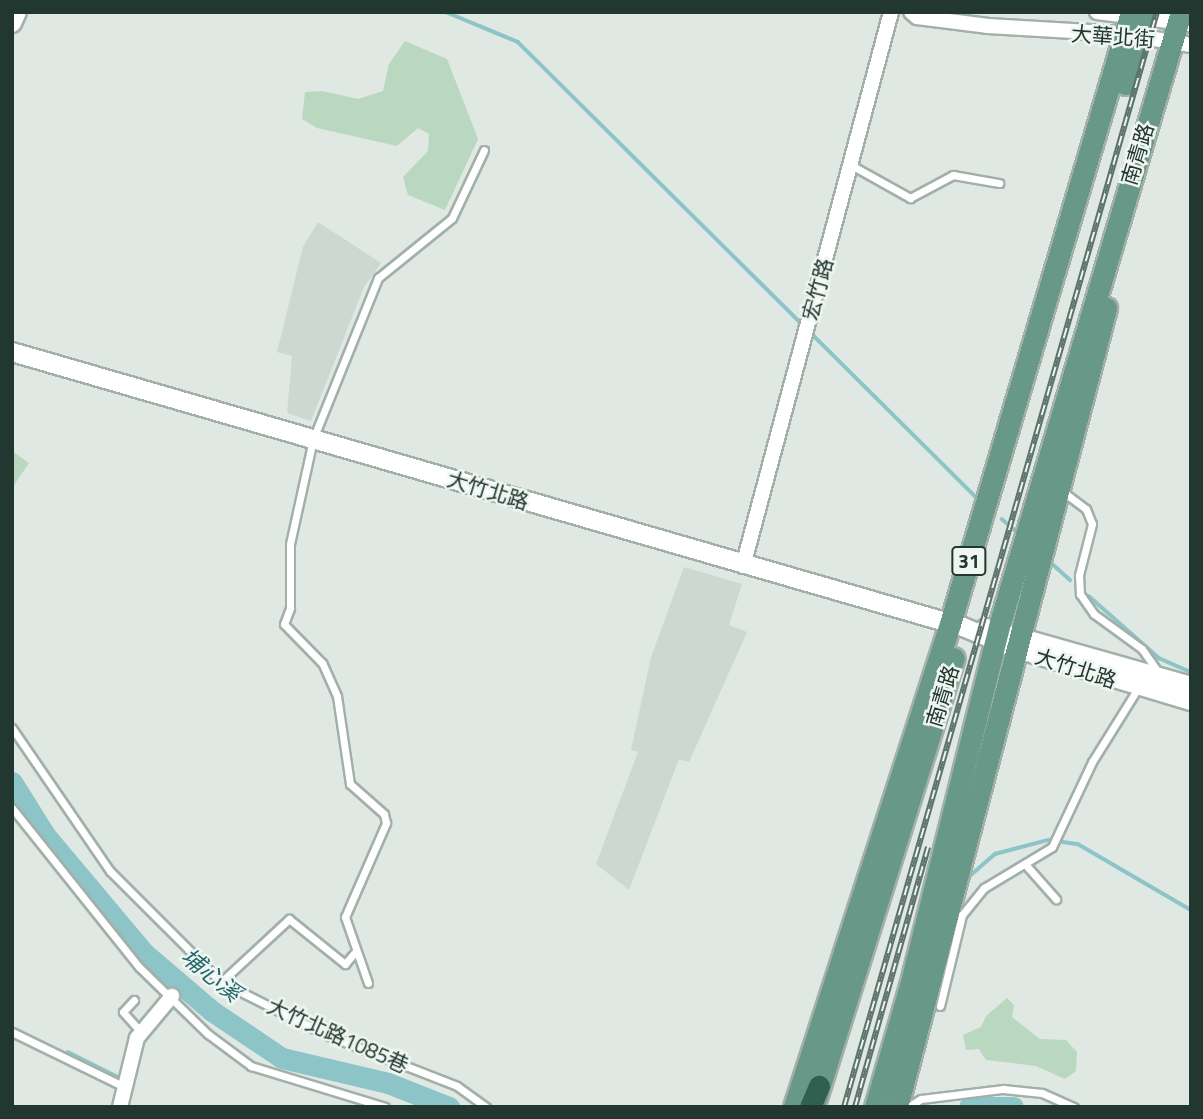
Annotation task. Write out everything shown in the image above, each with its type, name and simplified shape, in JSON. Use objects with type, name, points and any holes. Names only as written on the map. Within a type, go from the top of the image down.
[{"type":"main road","name":"31","points":[[794,1107],[957,625],[1087,166],[1136,21]]},
{"type":"main road","name":"南青路","points":[[814,1100],[856,980],[957,625],[1065,284],[1136,21]]},
{"type":"main road","name":"31","points":[[1007,638],[1057,488],[1184,28]]},
{"type":"main road","name":"南青路","points":[[875,1107],[1007,638],[1094,297],[1184,28]]},
{"type":"main road","name":"南青路","points":[[1094,297],[1147,159]]},
{"type":"main road","name":"南青路","points":[[1065,284],[1087,166]]},
{"type":"main road","points":[[897,1107],[1007,638]]},
{"type":"street","points":[[12,23],[17,12]]},
{"type":"street","name":"宏竹路","points":[[743,566],[891,12]]},
{"type":"street","name":"大華北街","points":[[911,12],[917,17],[988,26],[1136,21],[1184,28]]},
{"type":"street","name":"大華北街","points":[[1097,12],[1184,28]]},
{"type":"street","name":"大竹北路","points":[[12,352],[743,566],[1007,638],[1141,681],[1191,701]]},
{"type":"street","name":"大竹北路","points":[[1141,681],[1162,678],[1191,686]]},
{"type":"street","points":[[120,1107],[140,1031],[172,996]]},
{"type":"lane","points":[[368,983],[345,917],[386,823],[384,814],[350,784],[337,696],[323,663],[284,624],[290,608],[290,544],[313,439],[378,278],[452,218],[484,150]]},
{"type":"lane","points":[[851,165],[910,198],[953,175],[999,183]]},
{"type":"lane","points":[[1057,488],[1086,509],[1092,524],[1079,575],[1080,594],[1094,614],[1142,649],[1162,678]]},
{"type":"lane","points":[[940,1006],[962,915],[984,888],[1052,847],[1092,762],[1141,681]]},
{"type":"lane","name":"大竹北路1085巷","points":[[12,728],[110,871],[221,982],[329,1036],[457,1086],[486,1107]]},
{"type":"lane","points":[[12,808],[139,967],[172,996],[208,1034],[251,1066],[385,1107]]},
{"type":"lane","points":[[1025,864],[1056,899]]},
{"type":"lane","points":[[221,982],[289,919],[345,964],[356,951]]},
{"type":"lane","points":[[134,1000],[123,1012],[140,1031]]},
{"type":"lane","points":[[12,1032],[125,1087]]},
{"type":"lane","points":[[908,1107],[921,1099],[1003,1089],[1042,1093],[1074,1107]]},
{"type":"shaded area","points":[[318,222],[381,263],[364,287],[311,421],[287,413],[292,356],[277,352],[303,247]]},
{"type":"shaded area","points":[[684,567],[742,584],[729,625],[747,632],[689,762],[679,759],[629,890],[596,864],[638,752],[631,750],[651,657]]},
{"type":"green space","points":[[405,41],[447,59],[478,139],[445,210],[408,195],[403,177],[428,151],[429,134],[418,128],[397,146],[317,128],[302,119],[305,92],[322,91],[358,99],[383,91],[389,64]]},
{"type":"green space","points":[[12,451],[29,463],[12,488]]},
{"type":"green space","points":[[1007,998],[1014,1005],[1012,1017],[1040,1039],[1066,1040],[1077,1052],[1076,1071],[1065,1079],[1036,1066],[986,1060],[979,1049],[966,1050],[963,1035],[981,1027],[986,1016]]},
{"type":"waterway","points":[[446,12],[518,42],[799,321]]},
{"type":"waterway","points":[[814,336],[978,499]]},
{"type":"waterway","points":[[1002,519],[1019,534]]},
{"type":"waterway","points":[[1048,560],[1070,580]]},
{"type":"waterway","points":[[1089,596],[1159,658],[1191,672]]},
{"type":"waterway","name":"埔心溪","points":[[12,782],[45,835],[144,953],[212,1011],[282,1058],[388,1083],[449,1107]]},
{"type":"waterway","points":[[964,881],[995,854],[1048,840]]},
{"type":"waterway","points":[[1063,842],[1078,844],[1191,910]]},
{"type":"waterway","points":[[68,1052],[118,1077]]},
{"type":"waterway","name":"埔心溪","points":[[969,1107],[1013,1107]]},
{"type":"railway","points":[[844,1107],[1157,12]]},
{"type":"railway","points":[[855,1107],[928,847]]}]
